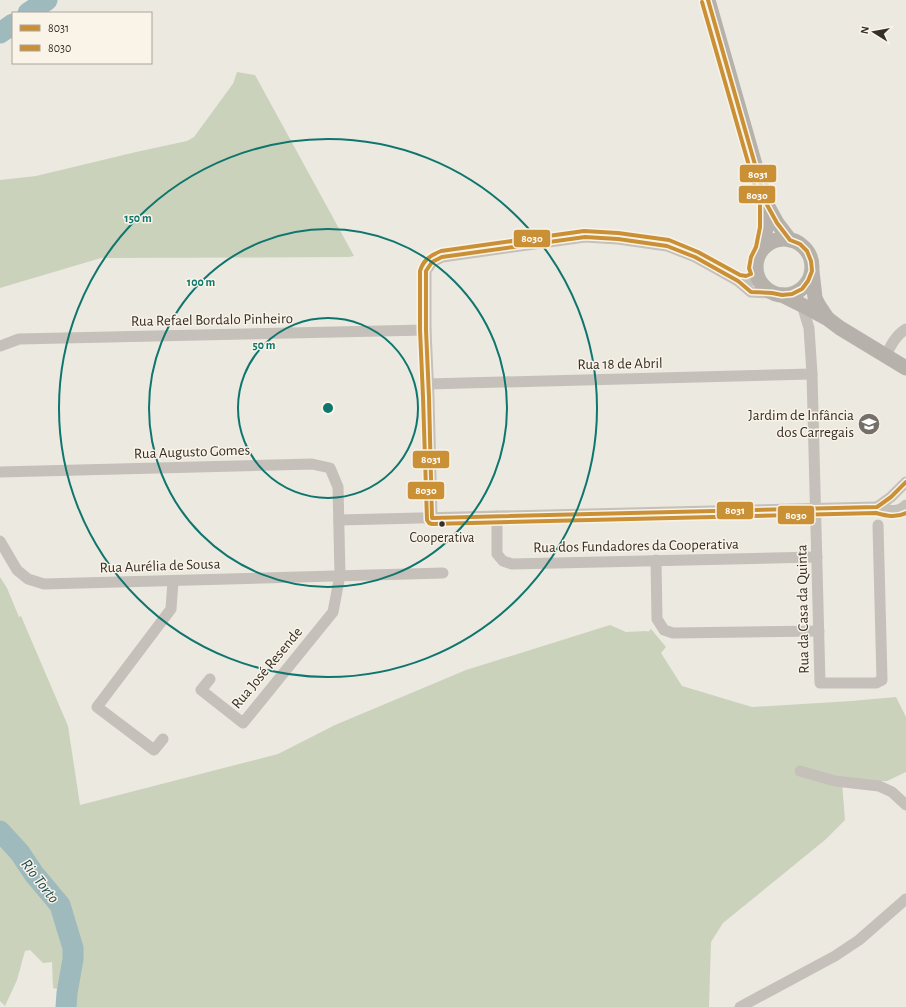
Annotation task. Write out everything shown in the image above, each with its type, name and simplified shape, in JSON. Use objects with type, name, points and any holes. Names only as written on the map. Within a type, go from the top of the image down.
[{"type":"street","points":[[708,0],[766,203],[777,223],[790,240]]},
{"type":"street","points":[[766,203],[766,228],[762,249],[757,258],[755,268],[758,278],[764,287],[828,319],[840,328],[906,368]]},
{"type":"street","points":[[432,518],[426,330],[426,271],[432,262],[442,257],[585,238],[618,239],[667,246],[695,257],[738,281],[751,292],[792,294],[802,289],[808,281],[812,271]]},
{"type":"street","points":[[762,249],[770,242],[780,239],[790,240],[800,244],[807,251],[811,261],[815,298],[828,319]]},
{"type":"street","points":[[738,281],[748,282],[758,278]]},
{"type":"street","name":"Rua da Casa da Quinta","points":[[802,305],[809,328],[812,374],[820,683],[876,683],[882,680],[878,525]]},
{"type":"street","points":[[886,355],[894,340],[906,329]]},
{"type":"street","name":"Rua Refael Bordalo Pinheiro","points":[[0,346],[19,339],[426,330]]},
{"type":"street","name":"Rua 18 de Abril","points":[[428,384],[812,374]]},
{"type":"street","name":"Rua Augusto Gomes","points":[[0,472],[312,464],[330,468],[338,487],[339,520]]},
{"type":"street","points":[[878,507],[906,482]]},
{"type":"street","points":[[340,576],[339,520],[878,507],[891,511],[902,509],[906,505]]},
{"type":"street","name":"Rua dos Fundadores da Cooperativa","points":[[497,516],[498,554],[503,561],[512,564],[817,557]]},
{"type":"street","name":"Rua Aurélia de Sousa","points":[[0,542],[18,570],[28,579],[44,584],[443,573]]},
{"type":"street","points":[[656,560],[657,619],[664,630],[673,633],[819,631]]},
{"type":"street","name":"Rua José Resende","points":[[210,679],[201,690],[243,723],[333,612],[340,576]]},
{"type":"street","points":[[163,739],[154,750],[97,707],[172,609],[173,581]]},
{"type":"street","points":[[800,771],[835,781],[879,786],[892,792],[906,805]]},
{"type":"street","points":[[740,1007],[835,956],[859,940],[906,899]]},
{"type":"green space","points":[[237,72],[255,75],[354,256],[101,258],[0,288],[0,180],[36,176],[187,141],[194,137],[233,84]]},
{"type":"green space","points":[[0,577],[7,588],[19,617],[21,616],[68,726],[80,805],[278,754],[335,725],[466,670],[610,625],[626,632],[648,632],[651,629],[666,647],[661,653],[682,686],[752,707],[896,697],[906,717],[906,772],[887,781],[842,782],[845,820],[825,840],[723,923],[711,942],[709,1007],[68,1007],[69,993],[63,991],[61,1007],[57,1007],[57,989],[53,988],[52,962],[43,963],[30,950],[25,951],[17,980],[5,1006],[0,1001]]},
{"type":"waterway","name":"Rio Torto","points":[[29,12],[47,0]]},
{"type":"waterway","name":"Rio Torto","points":[[0,33],[12,25]]},
{"type":"waterway","name":"Rio Torto","points":[[0,831],[20,853],[34,874],[60,905],[73,948],[73,959],[66,1007]]},
{"type":"transit line","name":"8031","points":[[708,0],[766,203],[777,223],[790,240],[800,244],[807,251],[811,261],[812,271],[808,281],[802,289],[792,294],[782,295],[751,292],[738,281],[695,257],[667,246],[618,239],[585,237],[442,257],[432,262],[426,271],[426,330],[432,518],[877,507],[891,497],[906,482]]},
{"type":"transit line","name":"8030","points":[[702,2],[760,204],[760,227],[756,247],[751,257],[749,268],[751,274],[746,276],[740,275],[698,252],[669,240],[618,233],[584,231],[441,251],[431,256],[425,261],[420,271],[420,330],[427,520],[432,524],[876,513],[895,516],[906,513]]},
{"type":"place","name":"Jardim de Infância dos Carregais","points":[[869,424]]},
{"type":"place","name":"Cooperativa","points":[[442,524]]}]
